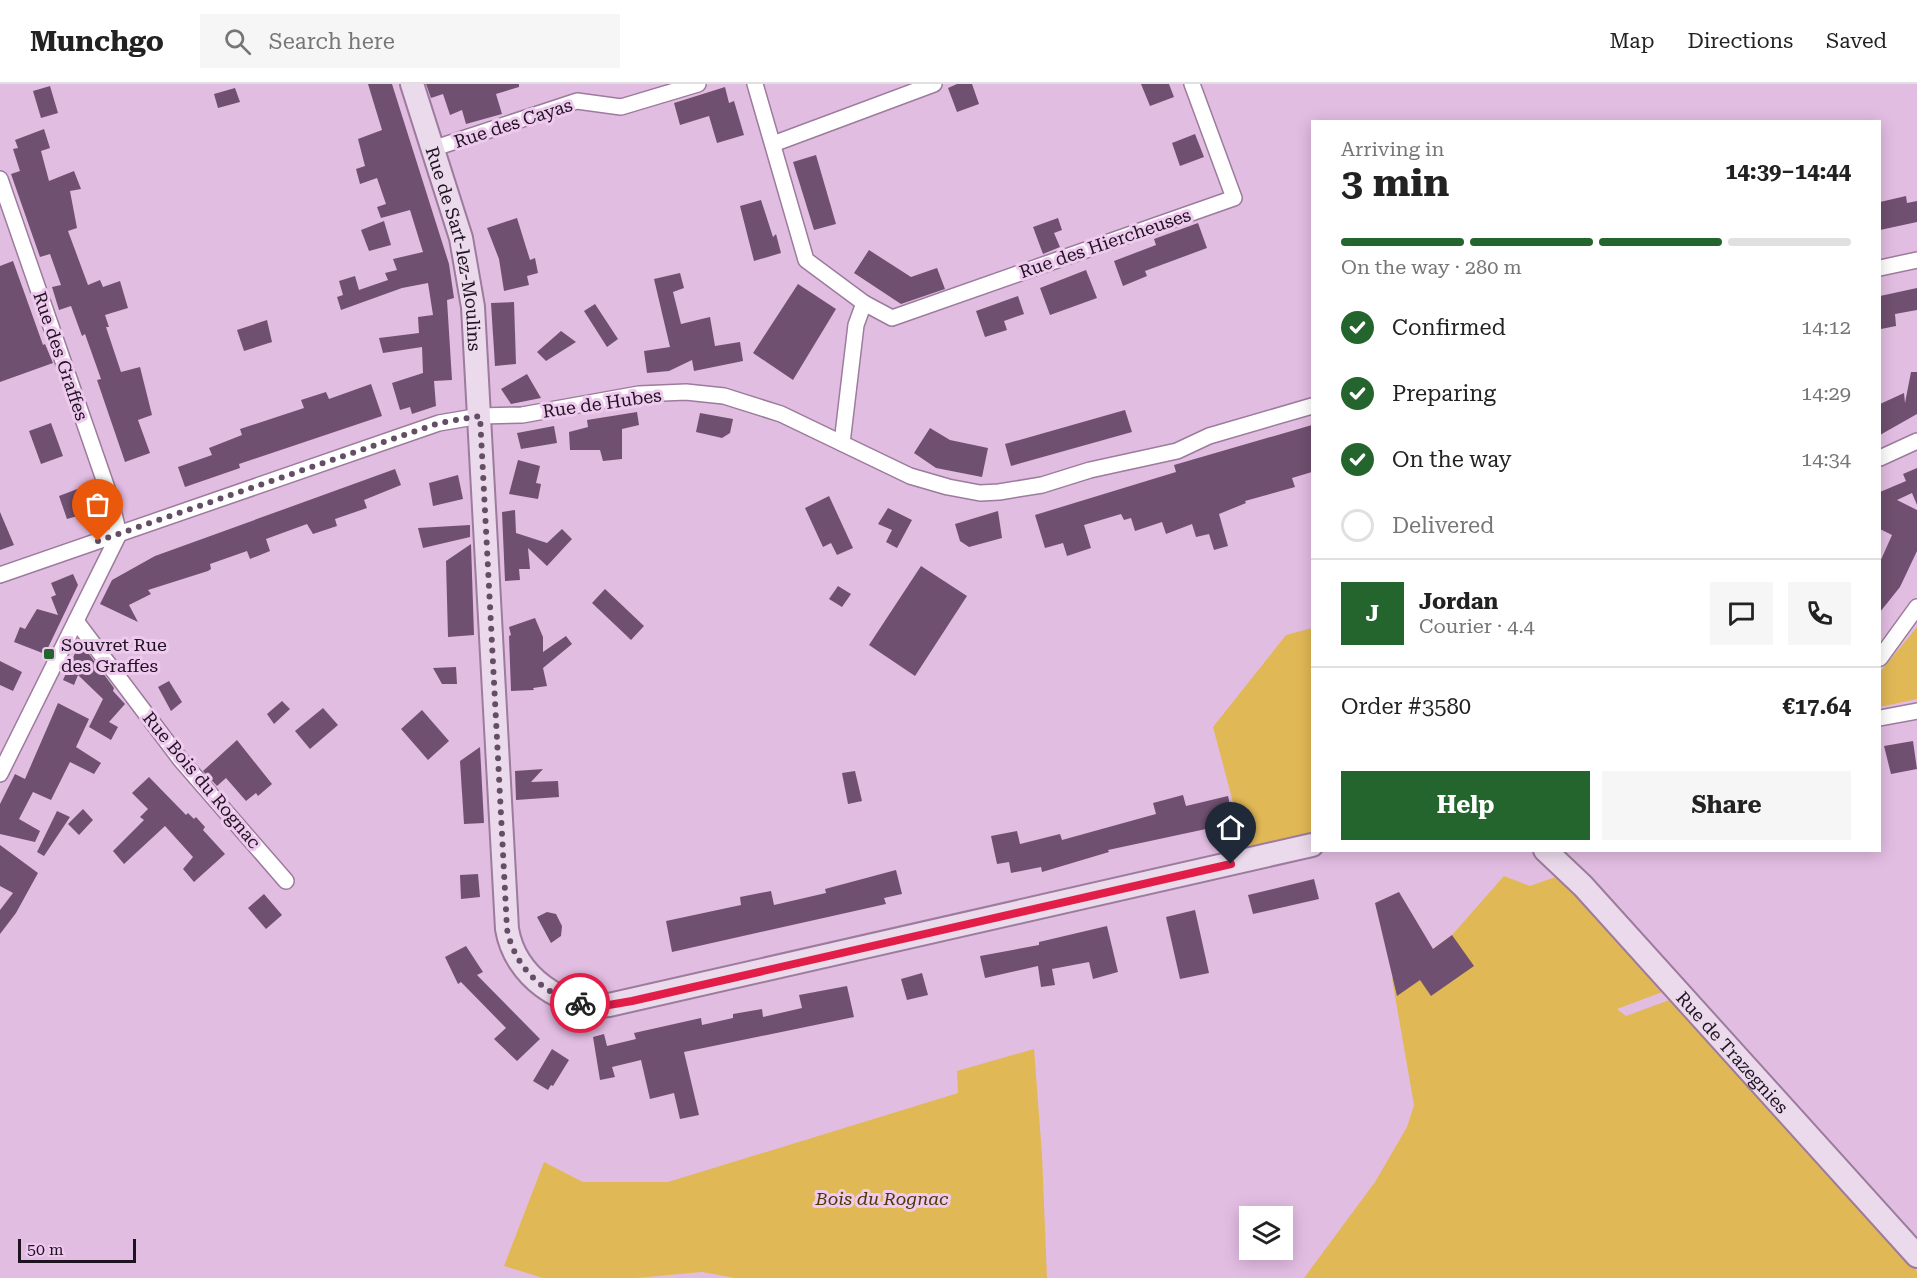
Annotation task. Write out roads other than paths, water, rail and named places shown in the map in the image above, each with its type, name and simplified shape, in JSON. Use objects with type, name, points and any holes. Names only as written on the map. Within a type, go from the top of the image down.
[{"type":"main road","name":"Rue de Sart-lez-Moulins","points":[[412,84],[465,254],[475,325],[507,929],[515,954],[528,972],[549,991],[570,1000],[603,1006],[624,1003],[1311,845]]},
{"type":"main road","name":"Rue de Trazegnies","points":[[1547,852],[1583,886],[1917,1256]]},
{"type":"street","name":"Rue des Cayas","points":[[432,148],[577,101],[621,107],[698,84]]},
{"type":"street","points":[[755,84],[806,260],[864,303],[856,325],[842,443]]},
{"type":"street","points":[[773,144],[933,84]]},
{"type":"street","name":"Rue des Hiercheuses","points":[[864,303],[892,318],[1234,198],[1192,84]]},
{"type":"street","name":"Rue des Graffes","points":[[0,179],[110,494],[119,534]]},
{"type":"street","points":[[1881,268],[1917,260]]},
{"type":"street","name":"Rue de Hubes","points":[[0,575],[439,423],[480,416],[522,415],[639,394],[686,392],[724,396],[759,406],[927,482],[980,493],[1042,485],[1090,470],[1177,451],[1209,436],[1311,406]]},
{"type":"street","points":[[1881,458],[1917,441]]},
{"type":"street","points":[[0,774],[119,534]]},
{"type":"street","points":[[1881,657],[1917,607]]},
{"type":"street","name":"Rue Bois du Rognac","points":[[76,621],[180,759],[286,881]]},
{"type":"street","points":[[1881,718],[1917,711]]},
{"type":"place","name":"Souvret Rue des Graffes","points":[[49,654]]},
{"type":"park label","name":"Bois du Rognac","points":[[882,1198]]}]
